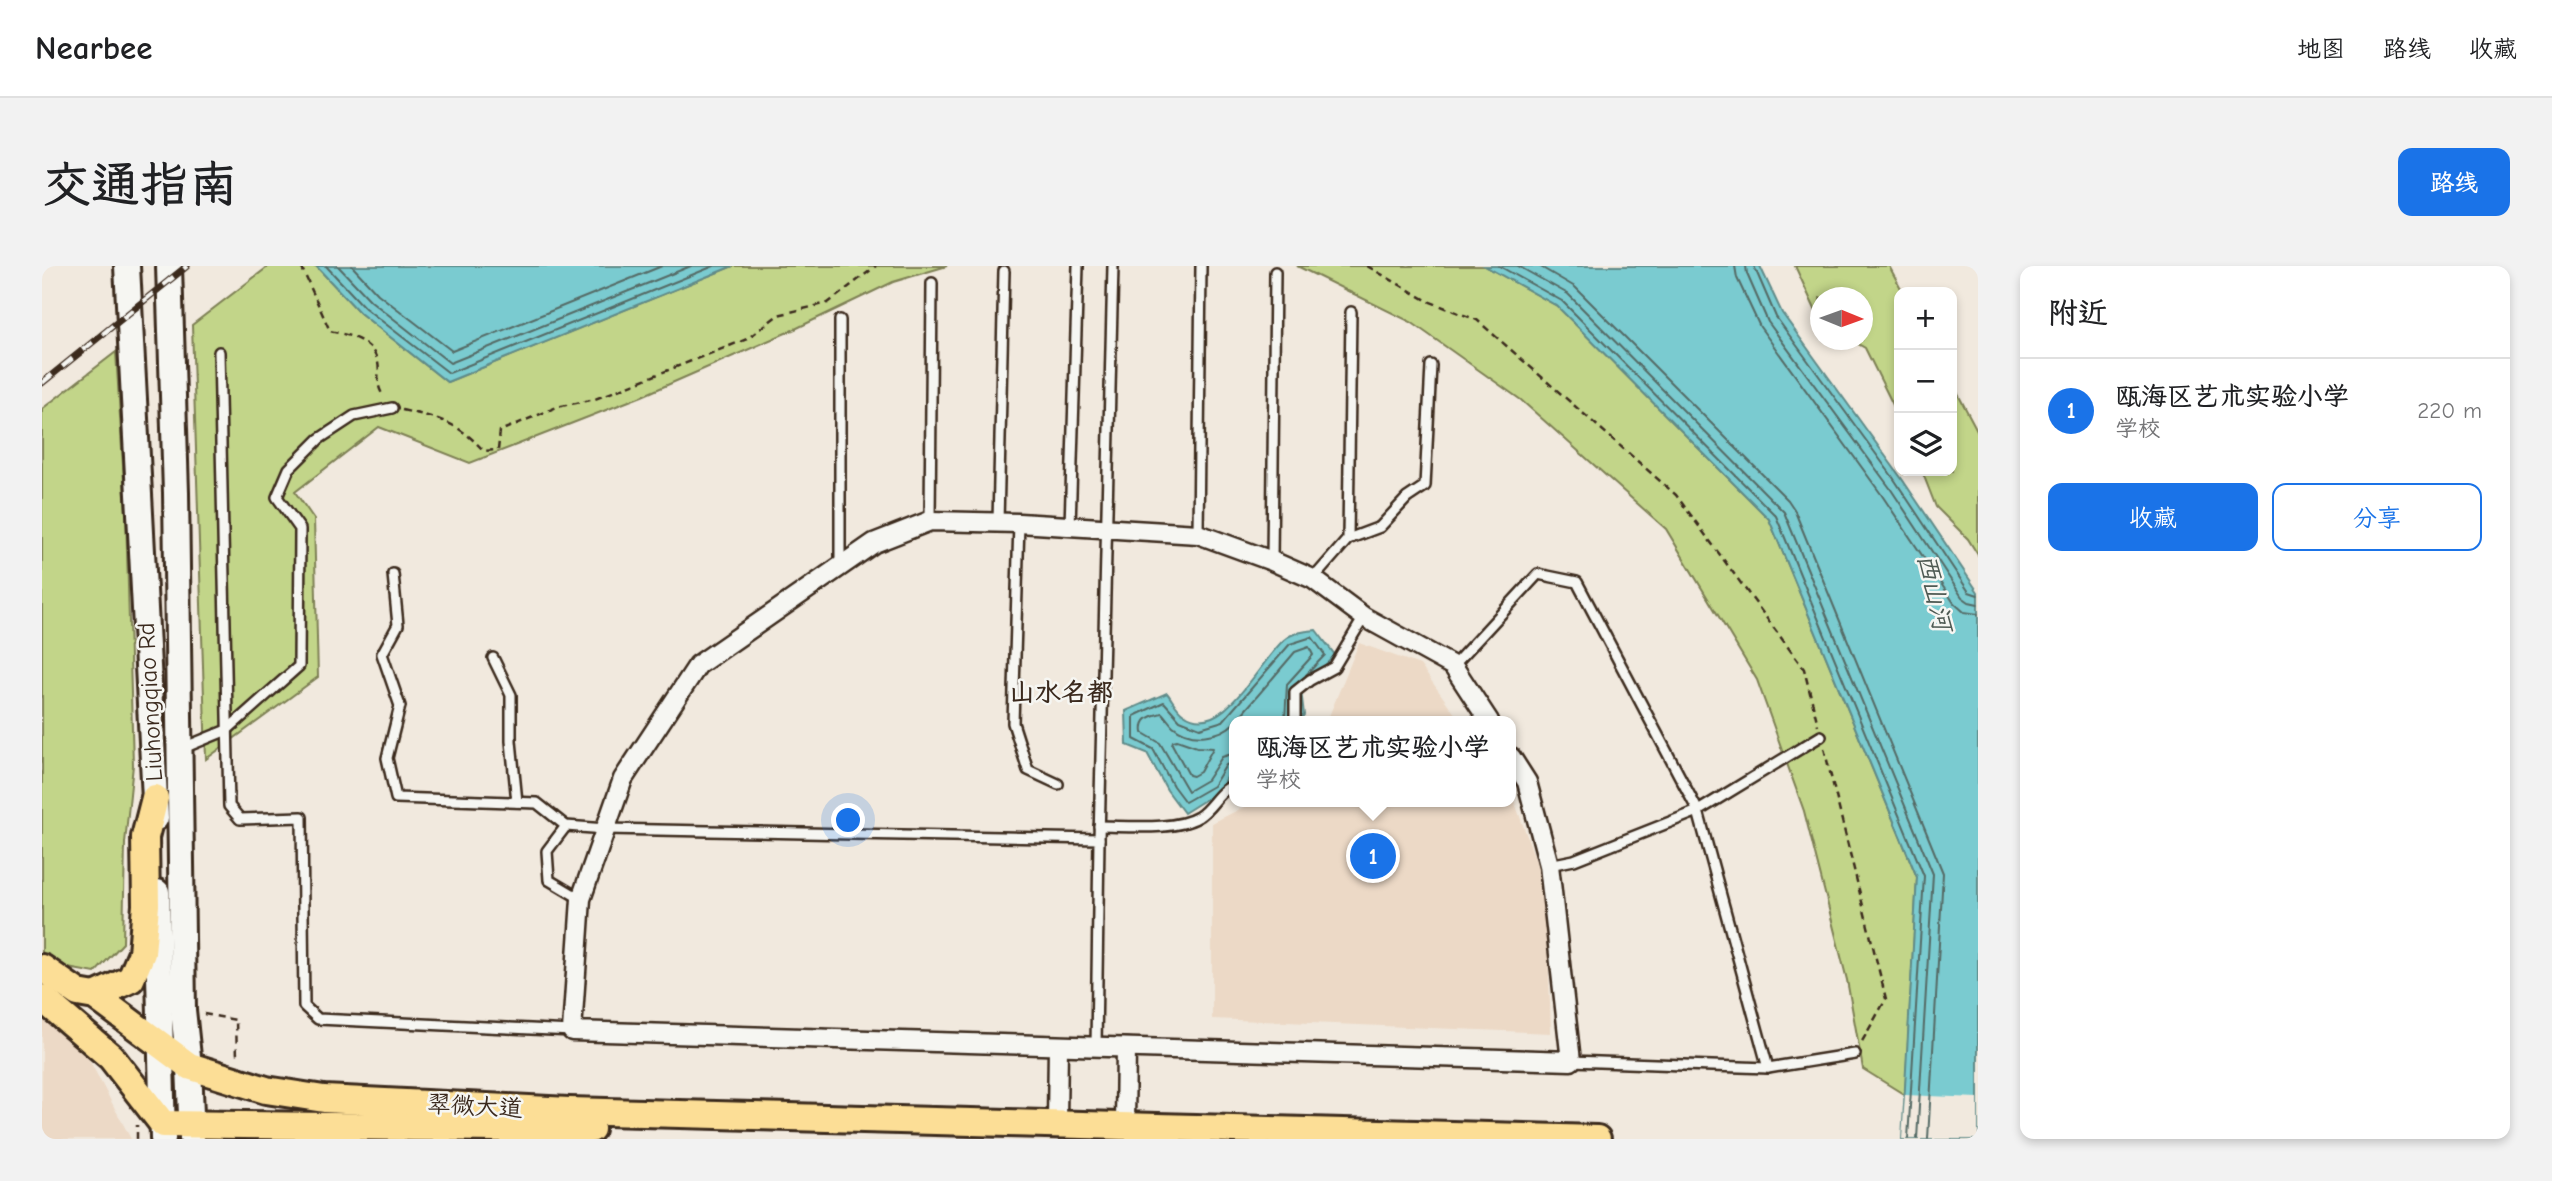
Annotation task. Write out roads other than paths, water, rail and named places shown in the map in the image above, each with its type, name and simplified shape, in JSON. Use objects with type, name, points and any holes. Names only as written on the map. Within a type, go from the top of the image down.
[{"type":"main road","name":"Liuhongqiao Rd","points":[[127,266],[155,797],[163,1132]]},
{"type":"main road","name":"Liuhongqiao Rd","points":[[169,266],[181,749],[183,1010],[192,1131]]},
{"type":"main road","points":[[94,996],[131,979],[142,953],[146,905],[145,837],[155,797]]},
{"type":"main road","points":[[50,989],[111,1057],[163,1132]]},
{"type":"main road","name":"翠微大道","points":[[50,989],[94,996],[189,1066],[266,1090],[338,1100],[1060,1131]]},
{"type":"main road","name":"翠微大道","points":[[163,1132],[359,1125],[561,1134],[1060,1131],[1125,1124],[1597,1139]]},
{"type":"main road","points":[[337,1139],[359,1125]]},
{"type":"street","points":[[1486,716],[1454,666],[1364,617],[1313,579],[1198,534],[1019,523],[930,521],[874,542],[698,665],[623,779],[581,899],[572,1031],[1571,1061],[1549,865],[1527,782],[1516,765]]},
{"type":"street","points":[[1058,1046],[1060,1131]]},
{"type":"street","points":[[1125,1124],[1126,1048]]},
{"type":"lane","points":[[1070,526],[1078,266]]},
{"type":"lane","points":[[1096,1047],[1113,266]]},
{"type":"lane","points":[[1198,534],[1201,266]]},
{"type":"lane","points":[[998,523],[1004,271]]},
{"type":"lane","points":[[1272,561],[1275,272]]},
{"type":"lane","points":[[930,521],[932,283]]},
{"type":"lane","points":[[1348,539],[1351,312]]},
{"type":"lane","points":[[840,566],[841,320]]},
{"type":"lane","points":[[219,352],[229,806],[240,819],[302,817],[304,1006],[318,1019],[572,1031]]},
{"type":"lane","points":[[1313,579],[1348,539],[1380,527],[1407,498],[1425,486],[1430,365]]},
{"type":"lane","points":[[181,749],[227,730],[299,666],[300,529],[277,497],[289,470],[319,439],[354,416],[392,408]]},
{"type":"lane","points":[[1019,523],[1013,723],[1028,770],[1058,785]]},
{"type":"lane","points":[[394,574],[398,625],[383,654],[400,706],[387,758],[396,799],[537,803],[566,825],[606,829],[1099,839]]},
{"type":"lane","points":[[1454,666],[1538,574],[1577,582],[1698,811],[1768,1068]]},
{"type":"lane","points":[[1295,716],[1295,692],[1334,667],[1364,617]]},
{"type":"lane","points":[[493,658],[512,695],[512,741],[517,802]]},
{"type":"lane","points":[[1549,865],[1574,860],[1698,811],[1821,736]]},
{"type":"lane","points":[[1100,826],[1183,824],[1200,816],[1229,787]]},
{"type":"lane","points":[[566,825],[547,851],[549,880],[581,899]]},
{"type":"lane","points":[[1571,1061],[1768,1068],[1855,1054]]},
{"type":"water","points":[[316,266],[733,266],[447,382],[360,313]]},
{"type":"water","name":"西山河","points":[[1485,266],[1760,266],[1782,313],[1894,468],[1894,476],[1902,479],[1978,592],[1978,1139],[1902,1139],[1917,877],[1769,519],[1557,306]]},
{"type":"water","points":[[1316,630],[1335,655],[1301,690],[1304,715],[1229,716],[1229,774],[1219,791],[1184,813],[1167,790],[1147,753],[1127,745],[1126,711],[1167,693],[1184,714],[1199,720],[1213,717],[1227,708],[1240,694],[1285,639],[1304,631]]},
{"type":"railway","points":[[42,383],[187,266]]},
{"type":"place","name":"瓯海区艺术实验小学","points":[[1373,856]]},
{"type":"district","name":"山水名都","points":[[1061,692]]}]
